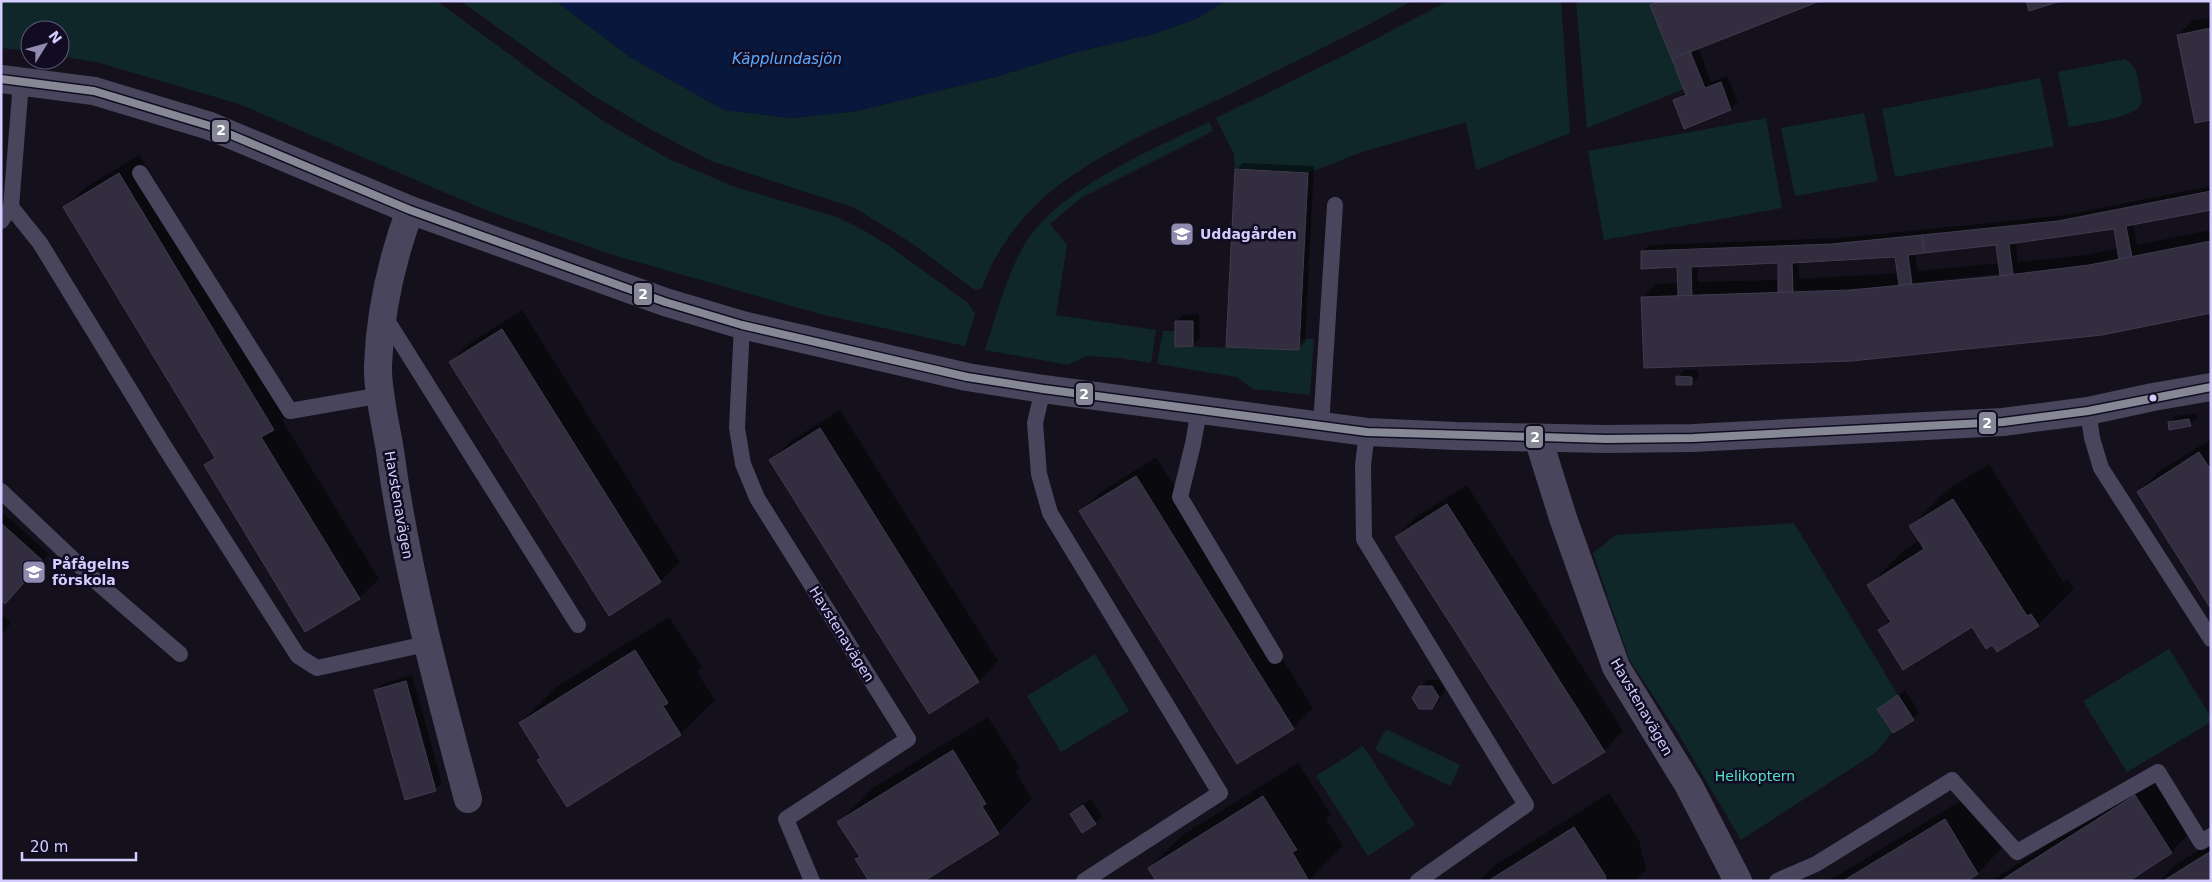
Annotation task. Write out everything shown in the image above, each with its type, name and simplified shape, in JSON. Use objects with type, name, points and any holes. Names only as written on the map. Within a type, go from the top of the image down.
[{"type":"street","points":[[11,80],[94,91],[210,126],[410,210],[665,302],[742,325],[967,377],[1043,389],[1367,432],[1538,438],[1694,438],[1884,430],[2003,422],[2088,411],[2211,387]]},
{"type":"street","name":"Havstenavägen","points":[[410,210],[399,240],[383,314],[378,367],[396,498],[426,644],[468,798]]},
{"type":"street","name":"Havstenavägen","points":[[1538,438],[1563,518],[1616,667],[1689,786],[1738,881]]},
{"type":"lane","points":[[1,221],[11,207],[11,80]]},
{"type":"lane","points":[[140,173],[290,411],[382,395]]},
{"type":"lane","points":[[1321,426],[1335,205]]},
{"type":"lane","points":[[11,207],[40,243],[168,454],[298,656],[317,668],[426,644]]},
{"type":"lane","points":[[383,314],[578,625]]},
{"type":"lane","name":"Havstenavägen","points":[[742,325],[738,428],[743,464],[757,498],[908,739],[786,819],[812,881]]},
{"type":"lane","points":[[1043,389],[1035,423],[1039,474],[1050,513],[1220,793],[1084,881]]},
{"type":"lane","points":[[1199,410],[1180,497],[1275,656]]},
{"type":"lane","points":[[2088,411],[2092,438],[2101,468],[2211,639]]},
{"type":"lane","points":[[1367,432],[1363,465],[1364,539],[1526,805],[1418,881]]},
{"type":"lane","points":[[1,491],[99,584],[180,654]]},
{"type":"lane","points":[[1777,881],[1816,864],[1952,780],[2017,852],[2158,772],[2201,842],[2211,836]]},
{"type":"green space","points":[[1,1],[437,1],[608,124],[669,159],[735,187],[837,217],[865,231],[892,248],[968,303],[975,314],[965,346],[820,314],[613,255],[488,211],[239,104],[100,63],[70,58],[70,20],[20,20],[20,50],[1,48]]},
{"type":"green space","points":[[461,1],[556,1],[630,57],[724,110],[792,118],[857,111],[995,77],[1077,52],[1153,34],[1196,19],[1225,1],[1412,1],[1299,60],[1119,147],[1084,167],[1052,191],[1024,218],[1000,250],[982,288],[975,290],[907,240],[855,208],[711,161],[650,129],[589,93]]},
{"type":"green space","points":[[1448,1],[1561,1],[1570,133],[1476,170],[1466,122],[1365,151],[1308,173],[1235,169],[1234,154],[1216,118],[1345,55]]},
{"type":"green space","points":[[1576,1],[1660,1],[1651,5],[1684,89],[1587,128]]},
{"type":"green space","points":[[2125,59],[2134,67],[2138,76],[2142,99],[2137,109],[2120,117],[2069,127],[2058,72]]},
{"type":"green space","points":[[2040,78],[2054,146],[1895,177],[1882,109]]},
{"type":"green space","points":[[1864,113],[1878,181],[1795,196],[1781,128]]},
{"type":"green space","points":[[1766,118],[1782,208],[1604,240],[1588,151]]},
{"type":"green space","points":[[1209,122],[1213,131],[1081,198],[1050,224],[1067,245],[1056,315],[1156,330],[1151,363],[1120,358],[1087,356],[1068,365],[985,350],[1001,298],[1022,249],[1037,228],[1056,208],[1105,174]]},
{"type":"green space","points":[[1163,331],[1175,331],[1175,346],[1299,350],[1300,339],[1314,339],[1310,395],[1253,389],[1236,377],[1157,364]]},
{"type":"green space","name":"Helikoptern","points":[[1794,523],[1898,695],[1877,709],[1892,733],[1875,753],[1741,840],[1679,735],[1629,659],[1593,553],[1616,535]]},
{"type":"green space","points":[[2169,649],[2211,717],[2211,722],[2127,772],[2083,701]]},
{"type":"green space","points":[[1095,654],[1129,711],[1061,752],[1027,696]]},
{"type":"green space","points":[[1386,729],[1460,765],[1450,786],[1375,750]]},
{"type":"green space","points":[[1363,746],[1415,825],[1368,856],[1316,776]]},
{"type":"water","name":"Käpplundasjön","points":[[556,1],[1225,1],[1196,19],[1153,34],[1077,52],[995,77],[857,111],[792,118],[724,110],[630,57]]},
{"type":"building","points":[[1660,1],[1820,1],[1672,59],[1650,5]]},
{"type":"building","points":[[2026,1],[2061,1],[2029,11]]},
{"type":"building","points":[[2211,28],[2211,120],[2195,123],[2177,35]]},
{"type":"building","points":[[1690,51],[1705,88],[1721,82],[1731,110],[1684,129],[1673,100],[1686,95],[1672,59]]},
{"type":"building","points":[[1235,169],[1308,173],[1299,350],[1226,347]]},
{"type":"building","points":[[119,173],[274,430],[261,437],[360,599],[305,632],[204,465],[215,458],[63,207]]},
{"type":"building","points":[[2211,191],[2211,210],[2126,226],[2132,257],[2119,260],[2114,229],[2009,244],[2013,274],[2000,276],[1996,245],[1924,253],[1922,235],[2058,221]]},
{"type":"building","points":[[1922,235],[1924,253],[1908,255],[1912,284],[1899,285],[1895,257],[1792,263],[1793,292],[1778,293],[1778,263],[1691,267],[1692,296],[1678,296],[1677,267],[1641,269],[1641,251],[1832,244]]},
{"type":"building","points":[[2211,241],[2211,313],[2102,335],[1852,361],[1644,368],[1641,297],[1850,290],[2000,276],[2089,265]]},
{"type":"building","points":[[1175,321],[1193,321],[1193,346],[1175,347]]},
{"type":"building","points":[[502,329],[661,582],[609,616],[449,362]]},
{"type":"building","points":[[1676,376],[1692,377],[1692,385],[1676,385]]},
{"type":"building","points":[[2189,419],[2191,426],[2169,430],[2168,422]]},
{"type":"building","points":[[820,428],[979,682],[929,714],[769,460]]},
{"type":"building","points":[[2199,452],[2211,470],[2211,609],[2137,492]]},
{"type":"building","points":[[1136,476],[1294,729],[1237,764],[1079,511]]},
{"type":"building","points":[[1953,499],[2027,616],[2031,614],[2039,626],[1997,652],[1992,645],[1986,649],[1972,627],[1903,670],[1878,630],[1891,622],[1867,585],[1924,549],[1909,526]]},
{"type":"building","points":[[1447,504],[1605,752],[1553,784],[1395,537]]},
{"type":"building","points":[[1,523],[43,561],[5,604],[1,600]]},
{"type":"building","points":[[635,650],[668,703],[663,706],[681,735],[567,807],[537,760],[541,758],[519,723]]},
{"type":"building","points":[[406,681],[436,791],[405,800],[374,690]]},
{"type":"building","points":[[1419,686],[1432,686],[1439,697],[1432,709],[1419,709],[1412,698]]},
{"type":"building","points":[[1898,695],[1914,720],[1893,733],[1877,709]]},
{"type":"building","points":[[953,750],[986,804],[982,806],[999,834],[924,881],[869,881],[855,859],[860,857],[837,822]]},
{"type":"building","points":[[2135,795],[2172,853],[2129,881],[2000,881]]},
{"type":"building","points":[[1263,796],[1297,850],[1292,852],[1309,881],[1156,881],[1148,868]]},
{"type":"building","points":[[1083,805],[1096,824],[1082,833],[1070,814]]},
{"type":"building","points":[[1945,819],[1978,874],[1967,881],[1843,881]]},
{"type":"building","points":[[1574,827],[1605,875],[1606,881],[1488,881]]},
{"type":"building","points":[[2211,851],[2211,881],[2163,881]]},
{"type":"transit line","name":"2","points":[[1,79],[94,91],[210,126],[410,210],[665,302],[742,325],[967,377],[1043,389],[1367,432],[1606,439],[1693,438],[2003,422],[2088,411],[2211,387]]},
{"type":"place","name":"Uddagården","points":[[1182,234]]},
{"type":"place","name":"Påfågelns förskola","points":[[34,572]]}]
